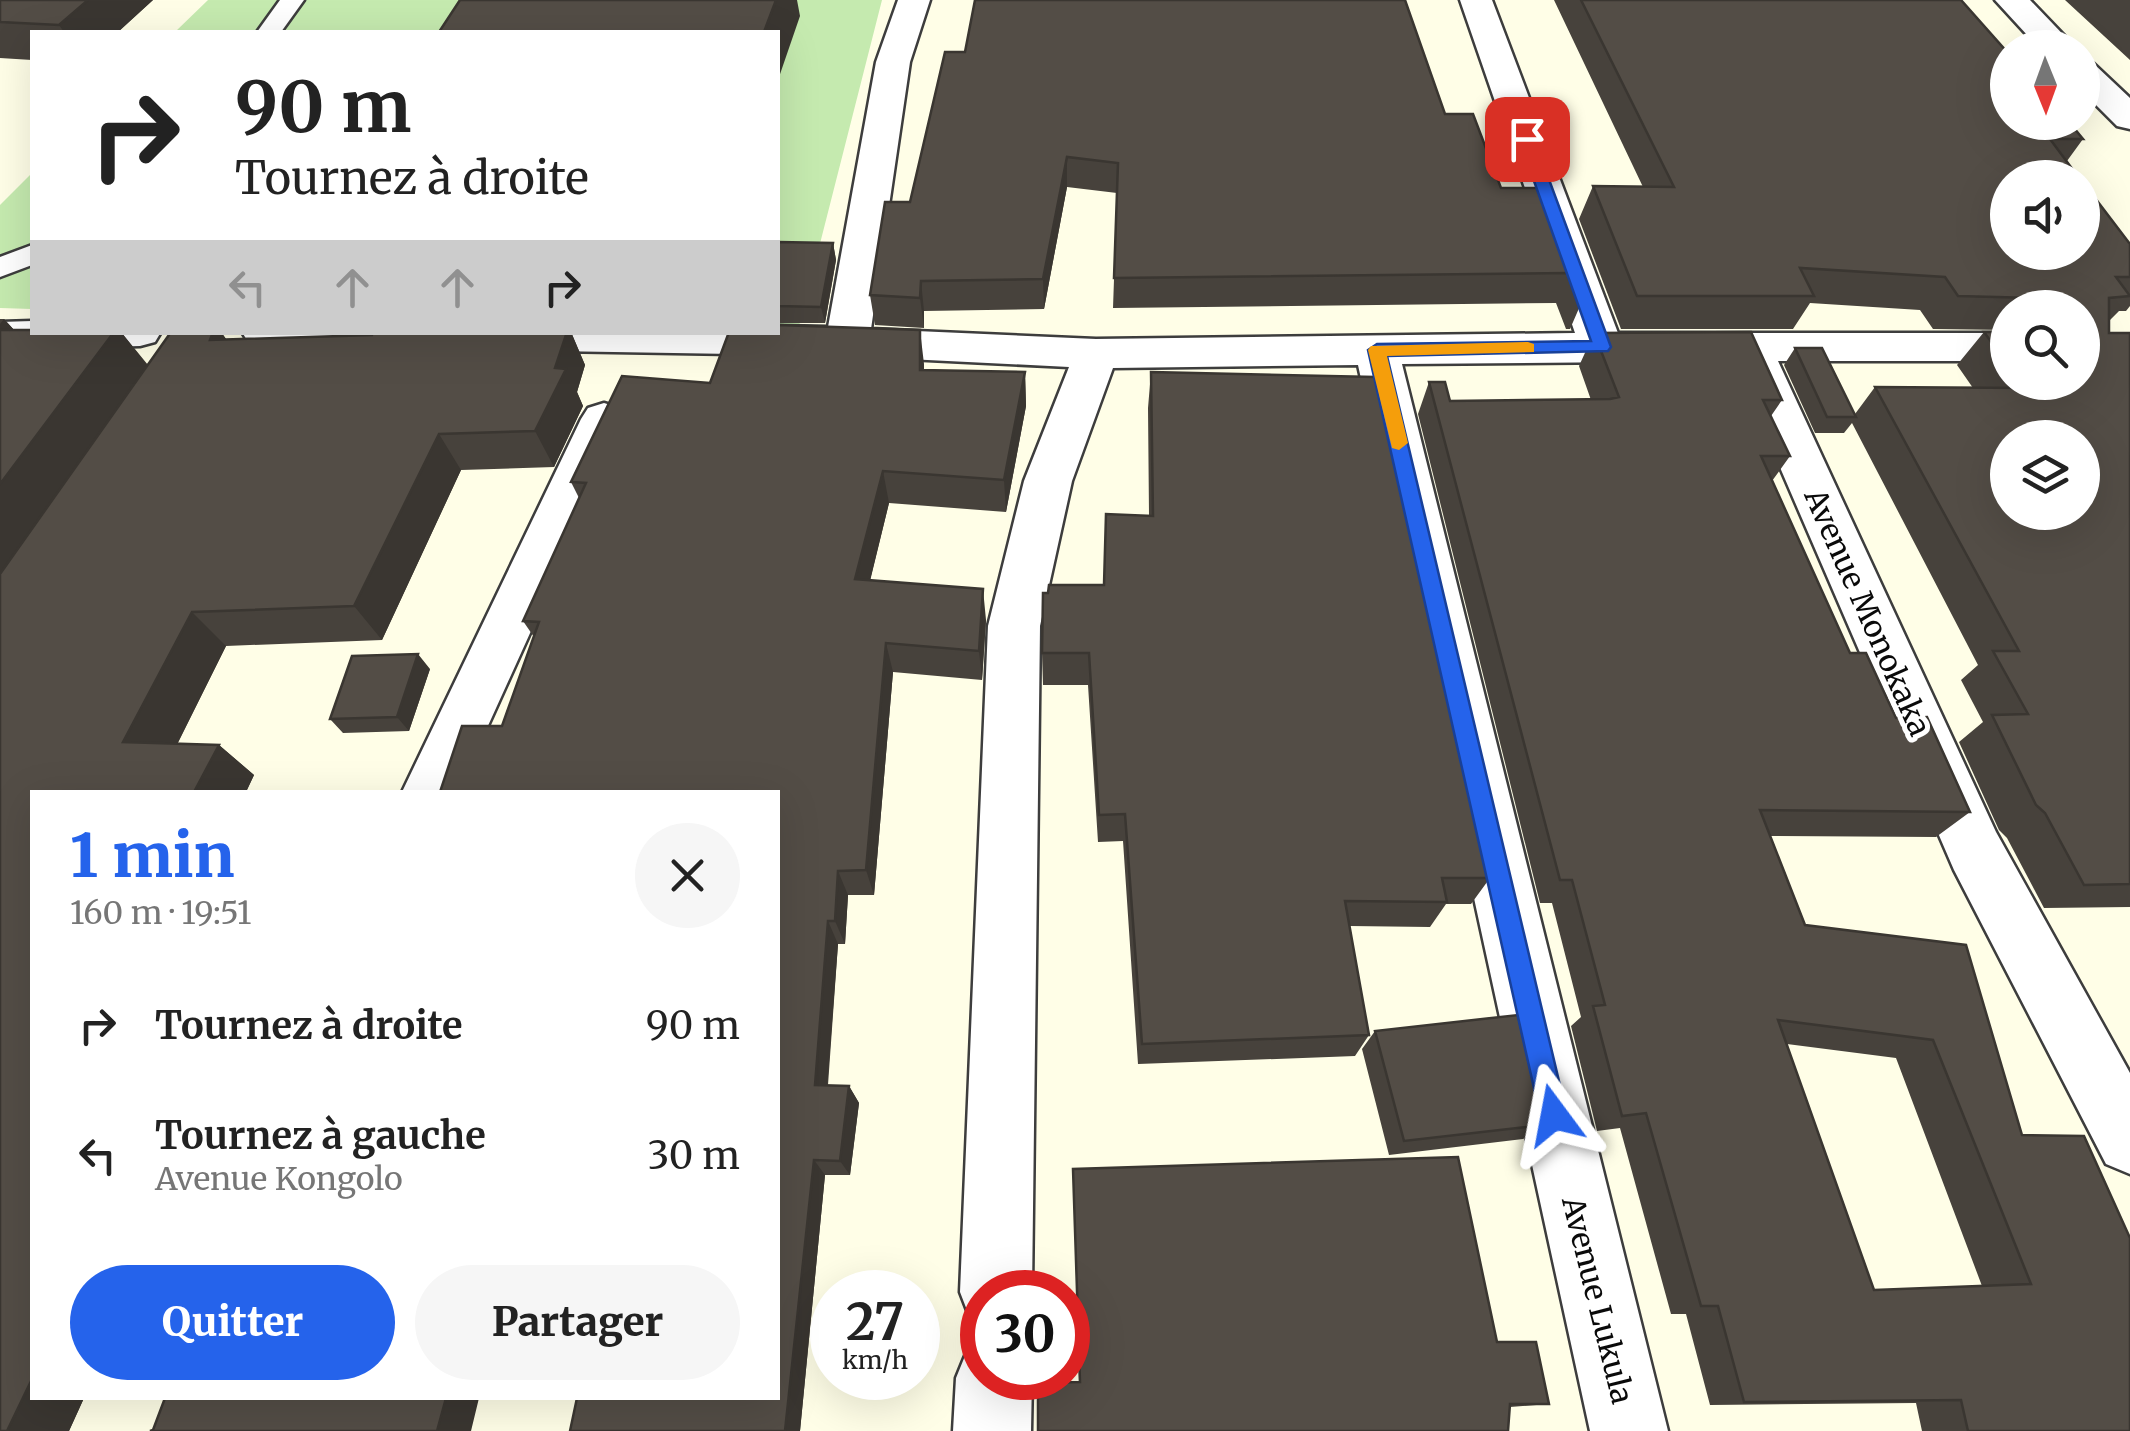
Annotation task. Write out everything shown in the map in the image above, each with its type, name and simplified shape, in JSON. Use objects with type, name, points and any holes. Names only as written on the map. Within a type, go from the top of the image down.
[{"type":"street","points":[[847,342],[893,62],[914,0]]},
{"type":"street","points":[[1476,0],[1602,347]]},
{"type":"street","points":[[2012,0],[2042,30]]},
{"type":"street","points":[[2100,67],[2130,70]]},
{"type":"street","points":[[2100,89],[2130,118]]},
{"type":"street","points":[[0,336],[35,335]]},
{"type":"street","points":[[376,335],[640,342],[847,342],[1096,354],[1602,347],[1990,347]]},
{"type":"street","points":[[431,790],[640,342]]},
{"type":"street","name":"Avenue Monokaka","points":[[1750,347],[1975,851],[2130,1140]]},
{"type":"street","name":"Avenue Lukula","points":[[1377,350],[1630,1431]]},
{"type":"street","points":[[997,1270],[1014,626],[1048,481],[1096,354]]},
{"type":"street","points":[[992,1431],[993,1400]]},
{"type":"lane","points":[[270,30],[292,0]]},
{"type":"lane","points":[[0,268],[30,255]]},
{"type":"green space","points":[[208,0],[882,0],[797,334],[780,332],[780,30],[177,30]]},
{"type":"green space","points":[[30,175],[30,309],[0,308],[0,205]]},
{"type":"building","points":[[0,0],[88,0],[59,25],[0,22]]},
{"type":"building","points":[[460,0],[776,0],[765,30],[440,30]]},
{"type":"building","points":[[975,0],[1405,0],[1445,114],[1473,114],[1501,188],[1543,188],[1583,299],[1579,299],[1569,273],[1114,278],[1118,163],[1067,157],[1043,279],[921,281],[920,298],[870,295],[885,202],[910,202],[945,52],[965,52]]},
{"type":"building","points":[[1581,0],[1961,0],[1990,33],[1990,140],[2051,140],[2066,160],[1990,160],[1990,270],[2100,270],[2100,205],[2130,244],[2130,277],[2116,277],[2130,296],[2109,298],[2109,333],[2130,333],[2130,884],[2084,885],[2045,813],[2036,805],[1992,715],[2028,714],[1993,651],[2019,651],[1875,387],[1990,388],[1990,400],[2100,400],[2100,290],[1990,290],[1990,297],[1958,296],[1945,277],[1800,268],[1814,296],[1637,296],[1593,186],[1674,187]]},
{"type":"building","points":[[780,242],[833,243],[821,307],[780,306]]},
{"type":"building","points":[[780,325],[920,330],[920,370],[1025,372],[1004,480],[883,471],[855,579],[983,589],[979,651],[886,643],[866,870],[838,871],[835,921],[828,921],[815,1085],[849,1086],[840,1161],[814,1160],[785,1431],[570,1431],[577,1400],[780,1400],[780,790],[441,790],[462,726],[502,726],[539,622],[523,621],[586,483],[571,482],[622,376],[710,383],[728,335],[780,335]]},
{"type":"building","points":[[0,330],[30,330],[30,335],[112,335],[0,484]]},
{"type":"building","points":[[1751,332],[1782,400],[1763,400],[1790,456],[1761,456],[1850,653],[1866,653],[1896,718],[1927,717],[1970,812],[1760,810],[1805,925],[1966,945],[2022,1135],[2084,1136],[2130,1238],[2130,1431],[1968,1431],[1961,1400],[1744,1402],[1718,1306],[1701,1306],[1646,1113],[1622,1116],[1593,1006],[1605,1005],[1572,880],[1560,880],[1429,382],[1445,382],[1450,401],[1619,397],[1594,333]],"holes":[[[1778,1020],[1933,1040],[2031,1284],[1874,1290]]]},
{"type":"building","points":[[169,335],[212,335],[210,340],[566,335],[555,368],[566,369],[535,431],[439,434],[354,606],[192,612],[123,742],[219,745],[195,790],[30,790],[30,1383],[7,1431],[0,1431],[0,574]]},
{"type":"building","points":[[1795,348],[1822,348],[1856,417],[1827,417]]},
{"type":"building","points":[[1151,372],[1375,377],[1490,878],[1442,878],[1447,902],[1345,901],[1369,1035],[1142,1044],[1125,814],[1099,815],[1089,653],[1042,653],[1043,593],[1048,593],[1049,585],[1104,585],[1106,514],[1153,516]]},
{"type":"building","points":[[418,654],[397,717],[330,719],[352,656]]},
{"type":"building","points":[[1518,1015],[1543,1125],[1404,1141],[1375,1031]]},
{"type":"building","points":[[1458,1157],[1497,1342],[1536,1342],[1549,1404],[1510,1404],[1508,1431],[1038,1431],[1038,1400],[1090,1400],[1090,1270],[1076,1270],[1073,1169]]},
{"type":"building","points":[[164,1400],[445,1400],[437,1431],[150,1431]]},
{"type":"slow traffic","points":[[1399,443],[1377,350],[1528,348]]},
{"type":"route","points":[[1527,139],[1602,347],[1377,350],[1554,1115]]}]
